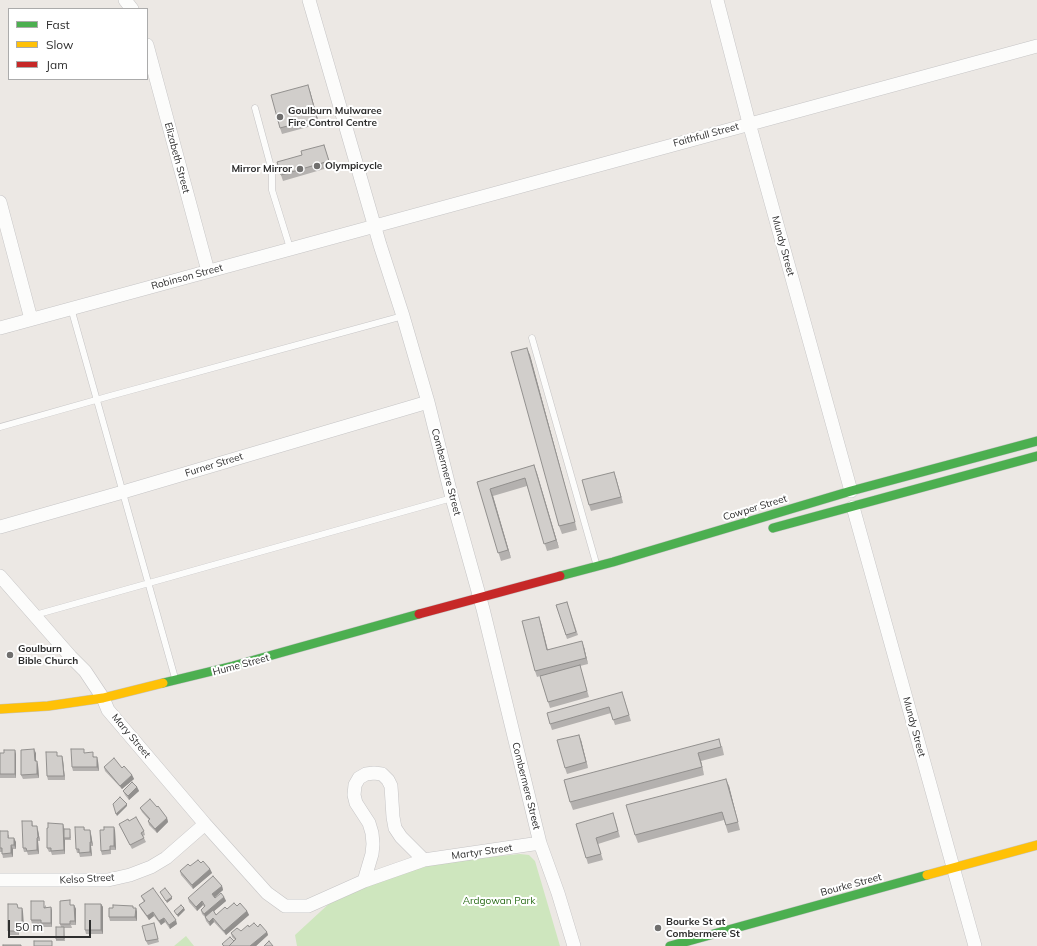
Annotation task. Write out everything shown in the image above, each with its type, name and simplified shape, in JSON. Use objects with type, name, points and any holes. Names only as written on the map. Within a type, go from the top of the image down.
[{"type":"main road","name":"Cowper Street","points":[[482,606],[597,566],[851,491],[1037,441]]},
{"type":"main road","points":[[762,531],[1037,456]]},
{"type":"main road","name":"Hume Street","points":[[0,709],[48,706],[107,706],[176,680],[482,606]]},
{"type":"main road","name":"Bourke Street","points":[[670,946],[1037,845]]},
{"type":"street","points":[[125,0],[131,8]]},
{"type":"street","name":"Combermere Street","points":[[309,0],[428,402],[452,498],[482,606],[540,843],[558,893],[574,946]]},
{"type":"street","name":"Mundy Street","points":[[717,0],[749,123],[851,491]]},
{"type":"street","name":"Faithfull Street","points":[[375,226],[749,123],[1037,46]]},
{"type":"street","name":"Elizabeth Street","points":[[148,49],[208,271]]},
{"type":"street","points":[[0,202],[31,319]]},
{"type":"street","name":"Robinson Street","points":[[0,328],[375,226]]},
{"type":"street","name":"Furner Street","points":[[0,526],[123,492],[428,402]]},
{"type":"street","name":"Mundy Street","points":[[853,507],[975,946]]},
{"type":"street","name":"Mary Street","points":[[0,576],[86,671],[107,706],[205,824],[267,893]]},
{"type":"street","points":[[364,881],[372,854],[372,834],[369,823],[356,803],[354,795],[359,778],[366,774],[382,774],[388,780],[391,786],[395,828],[401,838],[424,860]]},
{"type":"street","name":"Kelso Street","points":[[0,880],[108,880],[130,875],[150,867],[166,858],[205,824]]},
{"type":"street","name":"Martyr Street","points":[[267,893],[285,906],[308,906],[364,881],[424,860],[540,843]]},
{"type":"lane","points":[[254,108],[272,171],[272,190],[290,248]]},
{"type":"lane","points":[[71,308],[147,583],[176,680]]},
{"type":"lane","points":[[0,427],[403,316]]},
{"type":"lane","points":[[532,338],[597,566]]},
{"type":"lane","points":[[35,615],[452,498]]},
{"type":"green space","name":"Ardgowan Park","points":[[520,854],[529,855],[535,861],[560,946],[297,946],[295,935],[333,900],[339,897],[426,865]]},
{"type":"green space","points":[[186,936],[194,946],[174,946]]},
{"type":"building","points":[[308,85],[317,118],[280,128],[271,95]]},
{"type":"building","points":[[324,145],[329,161],[281,175],[277,162],[302,155],[301,151]]},
{"type":"building","points":[[527,348],[575,522],[559,526],[511,352]]},
{"type":"building","points":[[534,465],[556,540],[544,544],[525,478],[490,489],[508,550],[498,553],[477,482]]},
{"type":"building","points":[[614,472],[621,497],[589,505],[582,480]]},
{"type":"building","points":[[567,602],[576,632],[566,635],[556,605]]},
{"type":"building","points":[[539,617],[547,650],[582,641],[586,658],[535,671],[522,621]]},
{"type":"building","points":[[580,665],[587,691],[548,702],[540,676]]},
{"type":"building","points":[[622,692],[629,715],[613,720],[609,707],[550,724],[547,713]]},
{"type":"building","points":[[579,735],[586,762],[565,768],[557,740]]},
{"type":"building","points":[[719,739],[721,747],[698,753],[702,767],[570,802],[564,780]]},
{"type":"building","points":[[34,749],[35,761],[37,761],[37,774],[21,775],[21,750]]},
{"type":"building","points":[[71,749],[84,749],[84,753],[93,752],[93,757],[97,757],[97,767],[72,767]]},
{"type":"building","points":[[4,750],[15,750],[15,774],[0,774],[0,753],[4,753]]},
{"type":"building","points":[[46,752],[57,752],[57,756],[62,756],[64,776],[47,776]]},
{"type":"building","points":[[114,758],[122,768],[124,766],[132,775],[120,786],[104,767]]},
{"type":"building","points":[[726,779],[738,822],[726,825],[722,812],[635,835],[626,805]]},
{"type":"building","points":[[132,782],[137,787],[128,796],[123,791]]},
{"type":"building","points":[[120,797],[127,804],[116,814],[113,804]]},
{"type":"building","points":[[150,799],[157,807],[158,806],[167,818],[155,829],[148,821],[150,819],[140,808]]},
{"type":"building","points":[[613,813],[618,831],[596,838],[601,854],[586,858],[576,824]]},
{"type":"building","points":[[136,817],[144,831],[141,833],[144,838],[130,845],[119,824]]},
{"type":"building","points":[[22,821],[32,821],[32,826],[37,826],[37,850],[27,851],[26,848],[23,848]]},
{"type":"building","points":[[48,823],[63,824],[64,850],[51,851],[51,848],[47,848]]},
{"type":"building","points":[[75,827],[84,827],[84,830],[90,830],[90,852],[79,853],[79,849],[76,849]]},
{"type":"building","points":[[104,827],[114,827],[114,846],[110,846],[110,850],[101,851],[100,830],[104,830]]},
{"type":"building","points":[[64,829],[70,829],[70,838],[64,838]]},
{"type":"building","points":[[0,831],[8,831],[8,838],[14,838],[14,845],[11,845],[11,853],[2,854],[2,848],[0,848]]},
{"type":"building","points":[[198,860],[201,863],[203,861],[210,869],[192,885],[180,871],[188,864],[190,866]]},
{"type":"building","points":[[213,876],[222,886],[212,894],[215,898],[221,893],[224,897],[204,914],[201,910],[205,906],[202,901],[196,907],[188,898]]},
{"type":"building","points":[[153,888],[176,920],[169,925],[164,918],[159,921],[153,912],[147,916],[139,905],[145,901],[141,896]]},
{"type":"building","points":[[165,888],[172,897],[166,901],[160,892]]},
{"type":"building","points":[[70,900],[70,905],[74,905],[75,921],[70,921],[70,924],[60,924],[60,901]]},
{"type":"building","points":[[31,901],[44,901],[44,908],[51,907],[51,923],[41,923],[41,920],[31,920]]},
{"type":"building","points":[[234,903],[237,906],[240,903],[247,911],[224,931],[213,918],[209,922],[205,917],[213,910],[216,915],[225,907],[227,909]]},
{"type":"building","points":[[8,904],[17,904],[18,908],[22,908],[22,927],[18,927],[18,931],[8,931]]},
{"type":"building","points":[[85,904],[101,904],[101,930],[85,930]]},
{"type":"building","points":[[113,905],[133,906],[133,908],[136,908],[135,917],[109,917],[109,908],[113,908]]},
{"type":"building","points":[[181,905],[184,908],[177,915],[174,911]]},
{"type":"building","points":[[154,923],[158,939],[146,941],[142,926]]},
{"type":"building","points":[[254,923],[258,927],[260,924],[267,932],[250,946],[229,946],[236,939],[231,933],[237,928],[241,931],[248,925],[249,927]]},
{"type":"building","points":[[56,927],[64,927],[64,939],[56,939]]},
{"type":"building","points":[[230,937],[234,941],[229,946],[224,946],[222,944]]},
{"type":"building","points":[[34,941],[52,941],[52,946],[34,946]]},
{"type":"building","points":[[269,941],[273,946],[264,946]]},
{"type":"building","points":[[21,945],[21,946],[3,946]]},
{"type":"traffic: fast","points":[[560,576],[613,562],[851,491],[1037,441]]},
{"type":"traffic: fast","points":[[773,528],[1037,456]]},
{"type":"traffic: fast","points":[[163,683],[233,666],[419,614]]},
{"type":"traffic: fast","points":[[670,946],[927,875]]},
{"type":"traffic: slow","points":[[0,709],[48,706],[103,698],[163,683]]},
{"type":"traffic: slow","points":[[927,875],[1037,845]]},
{"type":"traffic: jam","points":[[419,614],[560,576]]},
{"type":"place","name":"Goulburn Mulwaree Fire Control Centre","points":[[280,117]]},
{"type":"place","name":"Olympicycle","points":[[317,166]]},
{"type":"place","name":"Mirror Mirror","points":[[300,169]]},
{"type":"place","name":"Goulburn Bible Church","points":[[10,655]]},
{"type":"place","name":"Bourke St at Combermere St","points":[[658,928]]}]
